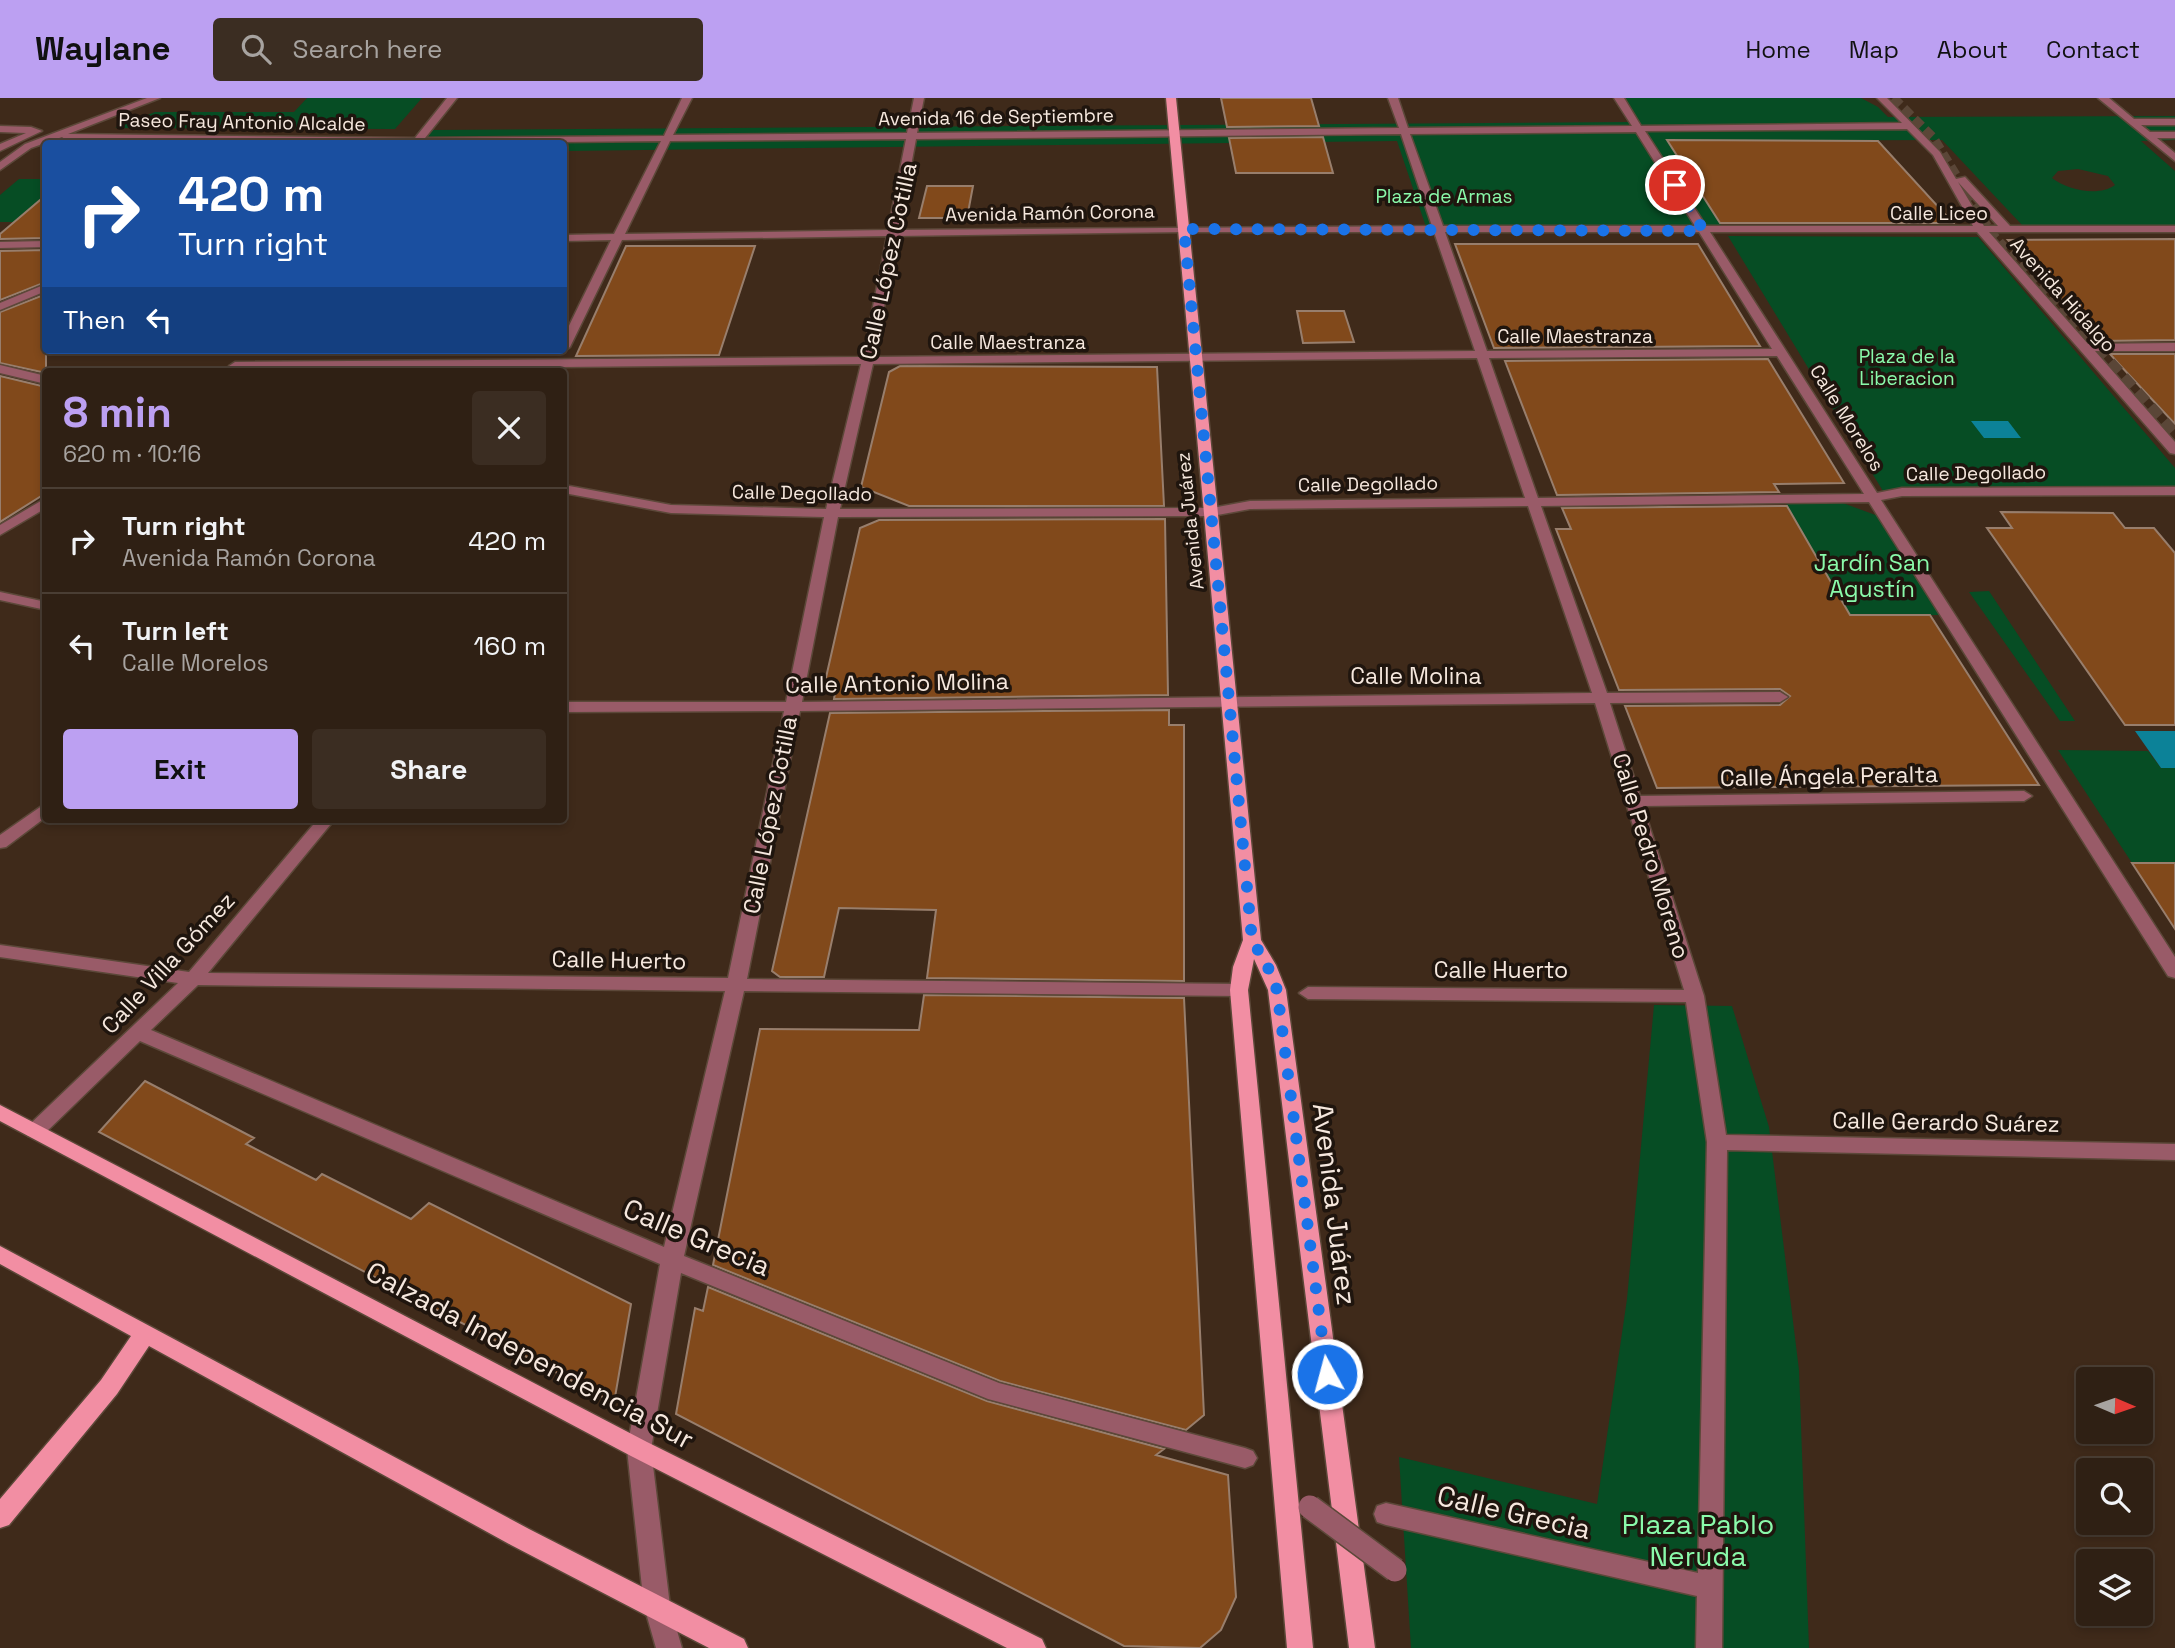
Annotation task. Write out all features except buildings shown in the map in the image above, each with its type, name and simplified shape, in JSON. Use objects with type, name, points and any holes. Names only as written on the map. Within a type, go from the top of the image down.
[{"type":"main road","name":"Avenida Juárez","points":[[1171,98],[1252,940],[1242,967],[1239,990],[1300,1648]]},
{"type":"main road","name":"Avenida Juárez","points":[[1252,940],[1267,965],[1277,990],[1362,1648]]},
{"type":"main road","name":"Calzada Independencia Sur","points":[[0,1112],[639,1448],[1033,1648]]},
{"type":"main road","points":[[0,1254],[520,1537],[735,1648]]},
{"type":"main road","points":[[0,1517],[109,1387],[145,1333]]},
{"type":"street","points":[[0,138],[46,139],[68,134],[155,98]]},
{"type":"street","points":[[418,140],[452,98]]},
{"type":"street","points":[[567,340],[687,98]]},
{"type":"street","name":"Calle López Cotilla","points":[[669,1648],[657,1606],[639,1448],[672,1260],[736,986],[832,513],[868,360],[914,136],[919,98]]},
{"type":"street","name":"Calle Pedro Moreno","points":[[1393,98],[1479,354],[1601,698],[1695,996],[1717,1142],[1709,1648]]},
{"type":"street","name":"Calle Morelos","points":[[1619,98],[2175,972]]},
{"type":"street","name":"Avenida Hidalgo","points":[[1882,98],[2008,230]]},
{"type":"street","points":[[2102,98],[2175,158]]},
{"type":"street","points":[[0,148],[88,111]]},
{"type":"street","points":[[2132,122],[2175,122]]},
{"type":"street","name":"Avenida 16 de Septiembre","points":[[418,140],[1911,126]]},
{"type":"street","points":[[0,129],[68,134]]},
{"type":"street","name":"Paseo Fray Antonio Alcalde","points":[[68,134],[418,140]]},
{"type":"street","points":[[2147,135],[2175,135]]},
{"type":"street","name":"Avenida 16 de Septiembre","points":[[567,145],[668,138]]},
{"type":"street","points":[[0,167],[29,146],[42,141]]},
{"type":"street","name":"Avenida Hidalgo","points":[[1937,154],[1981,230],[2088,348],[2175,450]]},
{"type":"street","name":"Avenida Ramón Corona","points":[[567,238],[1184,229],[1704,231]]},
{"type":"street","name":"Calle Liceo","points":[[1704,231],[2175,229]]},
{"type":"street","points":[[0,245],[42,244]]},
{"type":"street","points":[[0,307],[42,289]]},
{"type":"street","points":[[2088,348],[2175,347]]},
{"type":"street","name":"Calle Maestranza","points":[[232,368],[553,367],[868,360],[1781,352]]},
{"type":"street","points":[[232,368],[244,354]]},
{"type":"street","points":[[0,369],[42,379]]},
{"type":"street","name":"Calle Degollado","points":[[567,490],[671,509],[832,513],[1212,512],[1250,505],[1871,498],[1902,492],[2175,491]]},
{"type":"street","points":[[0,531],[42,505]]},
{"type":"street","points":[[0,596],[42,605]]},
{"type":"street","name":"Calle Molina","points":[[1231,700],[1780,697]]},
{"type":"street","name":"Calle Antonio Molina","points":[[567,706],[792,707],[1231,700]]},
{"type":"street","name":"Calle Ángela Peralta","points":[[1635,801],[2024,796]]},
{"type":"street","points":[[0,843],[42,811]]},
{"type":"street","name":"Calle Villa Gómez","points":[[35,1131],[140,1033],[193,979],[324,823]]},
{"type":"street","name":"Calle Huerto","points":[[0,951],[193,979],[1239,990]]},
{"type":"street","name":"Calle Huerto","points":[[1308,993],[1695,996]]},
{"type":"street","name":"Calle Grecia","points":[[140,1033],[672,1260],[996,1392],[1245,1458]]},
{"type":"street","name":"Calle Gerardo Suárez","points":[[1717,1142],[2175,1152]]},
{"type":"street","points":[[1310,1507],[1395,1570]]},
{"type":"street","name":"Calle Grecia","points":[[1386,1514],[1710,1587]]},
{"type":"green space","points":[[307,98],[422,98],[395,129],[115,128],[155,112],[294,112]]},
{"type":"green space","name":"Plaza de Armas","points":[[1616,98],[1861,98],[1878,107],[1888,117],[2175,116],[2175,140],[2141,141],[2175,171],[2175,225],[2022,225],[1942,140],[1668,141],[1723,228],[1426,227],[1397,141],[567,151],[567,140],[425,140],[433,130],[1632,122]],"holes":[[[2078,169],[2108,176],[2115,185],[2101,191],[2092,191],[2074,189],[2052,178],[2058,171]]]},
{"type":"green space","points":[[19,179],[42,179],[42,222],[0,222],[0,195]]},
{"type":"green space","name":"Plaza de la Liberacion","points":[[1728,236],[1978,237],[2175,468],[2175,495],[1886,496]]},
{"type":"green space","name":"Jardín San Agustín","points":[[1785,502],[1840,502],[1881,517],[1943,615],[1849,615]]},
{"type":"green space","points":[[1989,591],[2075,721],[2060,721],[1969,592]]},
{"type":"green space","points":[[2058,750],[2148,751],[2161,768],[2175,768],[2175,863],[2132,863]]},
{"type":"green space","name":"Plaza Pablo Neruda","points":[[1654,1005],[1732,1006],[1769,1127],[1799,1370],[1809,1648],[1411,1648],[1399,1457],[1597,1504],[1627,1299]]},
{"type":"water","points":[[1971,421],[2008,421],[2021,438],[1984,438]]},
{"type":"water","points":[[2135,731],[2175,731],[2175,768],[2161,768]]},
{"type":"tunnel","points":[[1893,98],[1933,138],[1991,233],[2097,350]]},
{"type":"tunnel","points":[[2096,348],[2175,435]]},
{"type":"route","points":[[1327,1374],[1277,990],[1267,965],[1252,940],[1184,229],[1704,231],[1675,185]]}]
